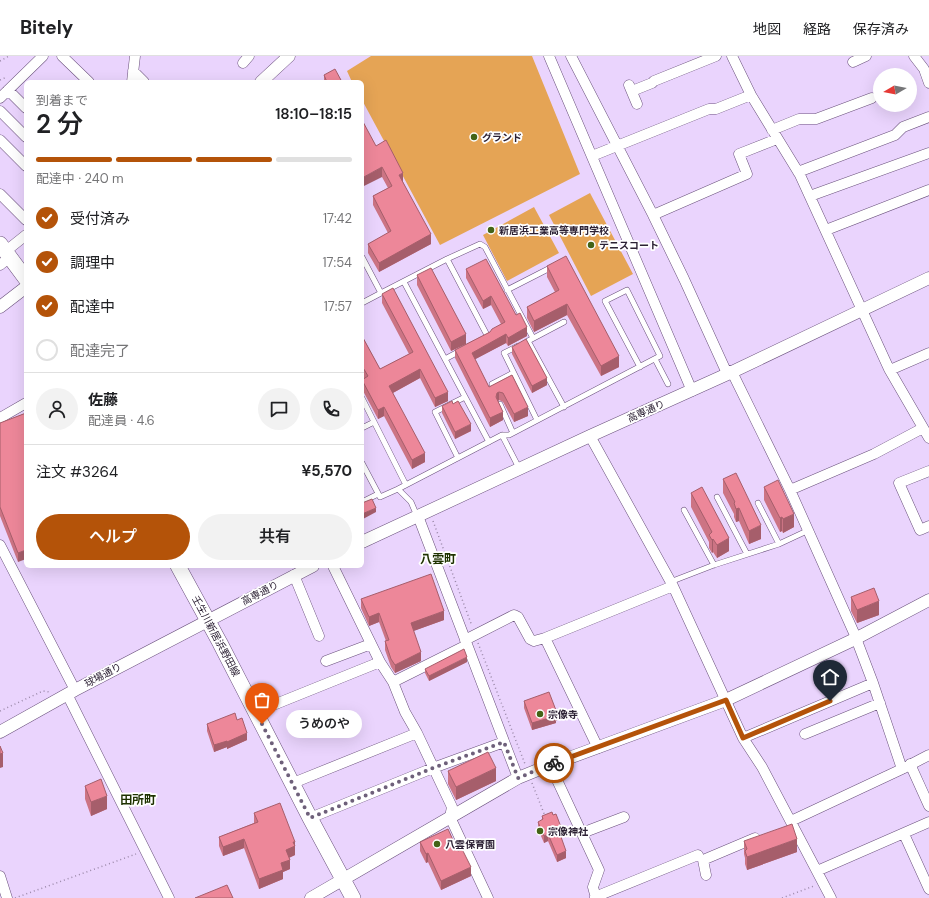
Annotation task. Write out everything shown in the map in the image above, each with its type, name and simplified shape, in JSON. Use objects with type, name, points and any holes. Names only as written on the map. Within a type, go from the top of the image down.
[{"type":"main road","points":[[4,254],[24,277]]},
{"type":"main road","name":"壬生川新居浜野田線","points":[[179,568],[353,898]]},
{"type":"street","points":[[0,98],[8,90],[25,79],[43,56]]},
{"type":"street","points":[[62,56],[87,80]]},
{"type":"street","points":[[132,80],[135,56]]},
{"type":"street","points":[[263,80],[289,56]]},
{"type":"street","points":[[550,56],[692,391]]},
{"type":"street","points":[[571,56],[616,146],[653,215],[684,279],[724,369],[732,372],[790,490],[854,633],[880,703],[906,766],[929,806]]},
{"type":"street","points":[[637,104],[630,88],[652,83],[716,56]]},
{"type":"street","points":[[732,56],[751,95],[798,172],[890,370],[929,438]]},
{"type":"street","points":[[853,62],[866,56]]},
{"type":"street","points":[[914,56],[924,69],[929,83]]},
{"type":"street","points":[[133,71],[142,80]]},
{"type":"street","points":[[8,90],[24,106]]},
{"type":"street","points":[[592,156],[709,109],[716,109],[751,95]]},
{"type":"street","points":[[653,215],[746,174],[739,154],[799,119],[816,119],[872,98]]},
{"type":"street","points":[[0,111],[24,135]]},
{"type":"street","points":[[798,172],[895,135],[903,127],[929,117]]},
{"type":"street","points":[[0,140],[24,164]]},
{"type":"street","points":[[810,196],[929,153]]},
{"type":"street","points":[[826,230],[929,190]]},
{"type":"street","points":[[0,194],[24,218]]},
{"type":"street","points":[[4,254],[24,237]]},
{"type":"street","name":"高専通り","points":[[364,541],[590,436],[692,391],[929,278]]},
{"type":"street","points":[[0,307],[24,289]]},
{"type":"street","points":[[890,370],[929,353]]},
{"type":"street","points":[[0,418],[24,404]]},
{"type":"street","points":[[790,490],[874,454],[923,428]]},
{"type":"street","points":[[590,436],[672,584],[743,738],[762,767],[789,824],[831,898]]},
{"type":"street","points":[[929,471],[899,483],[920,530],[929,526]]},
{"type":"street","points":[[418,516],[504,742],[523,776]]},
{"type":"street","points":[[1,548],[169,898]]},
{"type":"street","name":"高専通り","points":[[207,620],[309,568]]},
{"type":"street","points":[[334,568],[380,662],[393,682],[405,712],[417,733],[452,806],[450,817],[488,898]]},
{"type":"street","points":[[294,575],[319,636]]},
{"type":"street","points":[[393,682],[466,643],[514,615],[518,617],[530,640],[534,641],[545,638],[672,584]]},
{"type":"street","points":[[311,898],[523,776],[726,700],[855,639],[929,600]]},
{"type":"street","name":"球場通り","points":[[0,732],[71,692],[207,620]]},
{"type":"street","points":[[545,638],[598,748]]},
{"type":"street","points":[[326,661],[372,644]]},
{"type":"street","points":[[256,712],[380,662]]},
{"type":"street","points":[[743,738],[873,683]]},
{"type":"street","points":[[805,734],[880,703]]},
{"type":"street","points":[[293,783],[417,733]]},
{"type":"street","points":[[310,818],[433,768],[504,742]]},
{"type":"street","points":[[789,824],[929,755]]},
{"type":"street","points":[[550,765],[599,870],[593,887],[596,898],[698,855]]},
{"type":"street","points":[[582,833],[624,817]]},
{"type":"street","points":[[817,871],[929,822]]},
{"type":"street","points":[[904,834],[929,889]]},
{"type":"street","points":[[706,875],[703,860],[762,836]]},
{"type":"street","points":[[0,876],[7,898]]},
{"type":"lane","points":[[364,302],[447,259],[480,244],[485,247],[508,290],[530,340],[564,407]]},
{"type":"lane","points":[[447,259],[488,337],[481,340]]},
{"type":"lane","points":[[364,261],[381,293]]},
{"type":"lane","points":[[508,290],[552,267]]},
{"type":"lane","points":[[404,282],[489,442]]},
{"type":"lane","points":[[364,467],[380,497],[502,435],[509,435],[513,432],[564,407],[640,367],[660,356],[627,290],[605,301],[640,367]]},
{"type":"lane","points":[[537,420],[504,353],[564,322]]},
{"type":"lane","points":[[445,359],[463,350]]},
{"type":"lane","points":[[655,359],[668,384]]},
{"type":"lane","points":[[492,384],[513,373]]},
{"type":"lane","points":[[458,458],[435,412],[465,397]]},
{"type":"lane","points":[[364,402],[406,485]]},
{"type":"lane","points":[[500,404],[513,432]]},
{"type":"lane","points":[[364,427],[374,422]]},
{"type":"lane","points":[[502,435],[520,469]]},
{"type":"lane","points":[[398,489],[411,502],[418,516]]},
{"type":"lane","points":[[364,501],[378,494]]},
{"type":"lane","points":[[717,497],[747,554]]},
{"type":"lane","points":[[758,503],[779,544]]},
{"type":"lane","points":[[684,510],[714,565]]},
{"type":"lane","points":[[672,584],[714,565],[779,544],[809,530]]},
{"type":"path","points":[[0,61],[9,56]]},
{"type":"path","points":[[0,711],[43,692],[50,692]]},
{"type":"path","points":[[523,776],[547,820]]},
{"type":"path","points":[[15,898],[146,851]]},
{"type":"path","points":[[782,898],[823,882]]},
{"type":"shaded area","name":"グランド","points":[[371,56],[532,56],[580,174],[440,245],[364,104],[364,80],[351,80],[347,71]]},
{"type":"shaded area","name":"テニスコート","points":[[590,193],[633,274],[591,296],[549,215]]},
{"type":"shaded area","points":[[534,207],[559,253],[507,281],[483,235]]},
{"type":"building","points":[[335,69],[341,80],[326,80],[324,75]]},
{"type":"building","points":[[364,124],[376,146],[386,140],[403,173],[399,175],[431,234],[379,263],[368,244],[391,231],[373,196],[392,186],[382,167],[364,177]]},
{"type":"building","points":[[566,256],[619,356],[601,366],[567,304],[534,321],[527,307],[559,290],[547,266]]},
{"type":"building","points":[[486,259],[516,315],[520,313],[527,327],[508,338],[506,334],[472,353],[489,387],[512,375],[528,407],[514,414],[503,393],[499,392],[497,393],[496,397],[503,412],[490,418],[455,350],[490,332],[492,329],[505,322],[491,296],[483,301],[466,269]]},
{"type":"building","points":[[431,268],[466,334],[451,342],[417,275]]},
{"type":"building","points":[[393,288],[448,392],[435,398],[420,369],[389,386],[425,453],[412,460],[384,407],[378,410],[364,384],[364,379],[368,376],[364,369],[364,340],[380,369],[413,352],[382,294]]},
{"type":"building","points":[[526,339],[547,378],[532,386],[512,347]]},
{"type":"building","points":[[452,401],[453,404],[458,401],[471,424],[455,432],[442,406]]},
{"type":"building","points":[[24,414],[24,551],[18,553],[0,507],[0,423]]},
{"type":"building","points":[[736,473],[761,525],[749,531],[739,508],[736,509],[735,502],[723,479]]},
{"type":"building","points":[[778,480],[794,514],[783,519],[782,517],[780,518],[764,487]]},
{"type":"building","points":[[702,487],[729,538],[717,545],[709,535],[712,532],[691,493]]},
{"type":"building","points":[[372,499],[376,508],[364,513],[364,502]]},
{"type":"building","points":[[431,574],[444,611],[411,623],[421,652],[395,665],[391,659],[385,641],[389,640],[379,613],[369,617],[361,599]]},
{"type":"building","points":[[874,588],[879,601],[857,610],[851,597]]},
{"type":"building","points":[[464,649],[467,657],[429,676],[425,669]]},
{"type":"building","name":"宗像寺","points":[[549,692],[557,713],[555,714],[556,716],[532,723],[524,701]]},
{"type":"building","points":[[235,713],[237,720],[242,718],[247,733],[227,742],[214,745],[207,724]]},
{"type":"building","points":[[0,746],[3,753],[0,754]]},
{"type":"building","points":[[488,752],[496,768],[456,787],[448,771]]},
{"type":"building","points":[[101,779],[107,796],[91,802],[85,786]]},
{"type":"building","points":[[280,803],[295,842],[293,842],[295,846],[286,850],[290,860],[281,863],[283,870],[259,879],[244,839],[223,847],[219,837],[258,822],[254,813]]},
{"type":"building","points":[[552,812],[553,815],[556,814],[561,827],[562,833],[560,834],[566,851],[557,855],[548,834],[544,836],[538,822],[543,819],[542,816]]},
{"type":"building","points":[[792,824],[797,839],[747,857],[745,851],[747,849],[744,841]]},
{"type":"building","points":[[448,829],[458,851],[462,849],[471,867],[441,881],[428,853],[426,854],[420,842]]},
{"type":"building","points":[[227,885],[233,898],[195,898]]},
{"type":"way so far","points":[[262,724],[310,818],[433,768],[504,742],[518,778],[554,763]]},
{"type":"place","name":"グランド","points":[[474,137]]},
{"type":"place","name":"新居浜工業高等専門学校","points":[[491,230]]},
{"type":"place","name":"テニスコート","points":[[591,245]]},
{"type":"place","name":"宗像寺","points":[[540,714]]},
{"type":"place","name":"うめのや","points":[[262,724]]},
{"type":"place","name":"宗像神社","points":[[540,831]]},
{"type":"place","name":"八雲保育園","points":[[437,844]]},
{"type":"district","name":"八雲町","points":[[438,559]]},
{"type":"district","name":"田所町","points":[[138,800]]},
{"type":"route","points":[[554,763],[726,700],[743,738],[830,701]]}]
